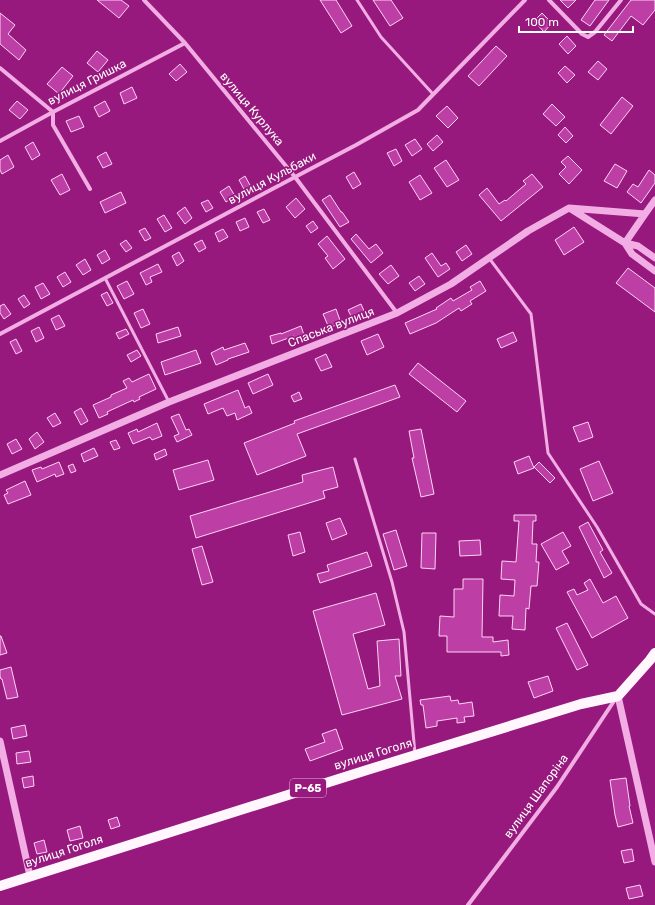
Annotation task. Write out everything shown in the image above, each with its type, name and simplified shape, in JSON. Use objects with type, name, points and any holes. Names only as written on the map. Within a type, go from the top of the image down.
[{"type":"main road","points":[[618,696],[655,653]]},
{"type":"main road","name":"вулиця Гоголя","points":[[0,886],[581,704],[618,696]]},
{"type":"street","name":"вулиця Курлука","points":[[144,0],[185,43],[295,176],[397,313]]},
{"type":"street","name":"вулиця Кульбаки","points":[[0,334],[295,176],[356,145],[418,110],[526,0]]},
{"type":"street","points":[[549,0],[582,34],[588,36],[595,32],[621,0]]},
{"type":"street","name":"вулиця Гришка","points":[[0,141],[185,43]]},
{"type":"street","points":[[0,68],[53,112],[53,125],[90,189]]},
{"type":"street","points":[[625,243],[655,200]]},
{"type":"street","points":[[569,208],[645,214]]},
{"type":"street","points":[[569,208],[625,243],[638,246],[655,258]]},
{"type":"street","name":"Спаська вулиця","points":[[0,475],[169,402],[397,313],[451,284],[528,231],[569,208]]},
{"type":"street","points":[[625,243],[632,254],[655,272]]},
{"type":"street","points":[[618,696],[655,862]]},
{"type":"street","name":"вулиця Шапоріна","points":[[468,905],[557,787],[618,696]]},
{"type":"street","points":[[0,741],[1,754],[30,876]]},
{"type":"lane","points":[[357,0],[381,37],[433,94]]},
{"type":"lane","points":[[490,258],[531,314],[548,453],[597,527],[641,604],[655,614]]},
{"type":"lane","points":[[105,278],[169,402]]},
{"type":"lane","points":[[355,459],[392,582],[404,632],[416,755]]},
{"type":"building","points":[[97,0],[121,0],[129,6],[119,18]]},
{"type":"building","points":[[320,0],[336,0],[352,26],[341,33]]},
{"type":"building","points":[[373,0],[391,0],[403,18],[390,26]]},
{"type":"building","points":[[560,0],[576,0],[568,8]]},
{"type":"building","points":[[595,0],[609,0],[590,26],[581,20]]},
{"type":"building","points":[[631,0],[655,0],[655,10],[643,25],[631,16],[612,41],[604,35]]},
{"type":"building","points":[[0,13],[15,25],[8,34],[26,50],[19,60],[0,44]]},
{"type":"building","points":[[542,13],[552,23],[544,32],[534,21]]},
{"type":"building","points":[[567,36],[576,46],[568,54],[559,44]]},
{"type":"building","points":[[496,46],[507,56],[479,86],[468,76]]},
{"type":"building","points":[[97,51],[108,60],[98,72],[87,63]]},
{"type":"building","points":[[598,61],[607,69],[598,80],[588,72]]},
{"type":"building","points":[[180,64],[187,72],[176,81],[169,74]]},
{"type":"building","points":[[565,66],[575,75],[567,83],[558,73]]},
{"type":"building","points":[[62,67],[73,76],[59,94],[47,84]]},
{"type":"building","points":[[132,87],[137,98],[124,104],[120,93]]},
{"type":"building","points":[[622,97],[633,106],[611,134],[600,125]]},
{"type":"building","points":[[17,101],[28,110],[20,119],[9,110]]},
{"type":"building","points":[[105,101],[110,111],[99,117],[94,107]]},
{"type":"building","points":[[552,104],[565,117],[556,126],[543,114]]},
{"type":"building","points":[[447,106],[458,118],[448,128],[436,116]]},
{"type":"building","points":[[79,116],[84,127],[71,132],[66,121]]},
{"type":"building","points":[[565,127],[573,136],[566,143],[558,135]]},
{"type":"building","points":[[437,135],[443,142],[433,151],[427,144]]},
{"type":"building","points":[[415,139],[422,149],[412,156],[405,145]]},
{"type":"building","points":[[33,142],[40,155],[32,160],[25,147]]},
{"type":"building","points":[[396,149],[402,161],[394,166],[387,153]]},
{"type":"building","points":[[106,152],[112,164],[103,168],[97,157]]},
{"type":"building","points":[[8,155],[14,167],[2,174],[0,170],[0,160]]},
{"type":"building","points":[[568,156],[582,170],[569,184],[559,174],[566,167],[561,162]]},
{"type":"building","points":[[446,160],[459,180],[447,187],[434,168]]},
{"type":"building","points":[[615,164],[627,171],[617,188],[604,181]]},
{"type":"building","points":[[649,170],[655,175],[655,183],[641,203],[627,192],[633,184],[638,187]]},
{"type":"building","points":[[354,172],[361,184],[353,189],[346,177]]},
{"type":"building","points":[[62,174],[70,190],[60,195],[51,180]]},
{"type":"building","points":[[532,174],[543,187],[501,221],[479,195],[487,188],[499,204],[505,200],[506,201],[526,184],[523,181]]},
{"type":"building","points":[[420,175],[432,193],[420,200],[409,182]]},
{"type":"building","points":[[245,176],[251,187],[245,191],[239,180]]},
{"type":"building","points":[[229,186],[235,196],[226,202],[220,192]]},
{"type":"building","points":[[121,192],[126,203],[105,213],[100,202]]},
{"type":"building","points":[[330,195],[349,222],[340,227],[322,200]]},
{"type":"building","points":[[296,198],[305,209],[295,218],[286,207]]},
{"type":"building","points":[[208,200],[213,208],[206,212],[201,203]]},
{"type":"building","points":[[185,207],[192,218],[185,224],[177,213]]},
{"type":"building","points":[[264,209],[270,220],[263,223],[257,212]]},
{"type":"building","points":[[164,215],[172,228],[165,232],[157,219]]},
{"type":"building","points":[[245,218],[249,227],[240,231],[236,222]]},
{"type":"building","points":[[313,221],[318,228],[311,233],[306,226]]},
{"type":"building","points":[[574,227],[584,242],[564,255],[555,240]]},
{"type":"building","points":[[145,228],[151,238],[145,241],[139,231]]},
{"type":"building","points":[[223,229],[228,237],[219,242],[215,233]]},
{"type":"building","points":[[356,234],[369,249],[376,244],[383,253],[371,263],[351,239]]},
{"type":"building","points":[[327,236],[345,259],[333,269],[325,258],[328,256],[318,244]]},
{"type":"building","points":[[126,240],[132,248],[126,252],[120,244]]},
{"type":"building","points":[[202,240],[206,248],[199,252],[194,244]]},
{"type":"building","points":[[466,245],[472,254],[462,261],[456,252]]},
{"type":"building","points":[[105,250],[110,259],[102,264],[97,255]]},
{"type":"building","points":[[179,252],[184,261],[177,266],[172,256]]},
{"type":"building","points":[[432,253],[441,266],[446,263],[450,269],[438,277],[425,258]]},
{"type":"building","points":[[85,259],[91,270],[83,275],[76,265]]},
{"type":"building","points":[[158,264],[162,272],[150,277],[152,282],[146,285],[140,273]]},
{"type":"building","points":[[391,265],[399,276],[388,284],[379,274]]},
{"type":"building","points":[[628,268],[655,288],[655,312],[616,283]]},
{"type":"building","points":[[65,272],[71,282],[63,287],[57,277]]},
{"type":"building","points":[[419,276],[425,284],[415,291],[409,283]]},
{"type":"building","points":[[127,281],[134,294],[124,299],[117,286]]},
{"type":"building","points":[[480,281],[486,291],[470,301],[472,304],[461,311],[459,308],[436,323],[410,334],[405,323],[437,309],[436,308],[451,298],[453,301],[472,290],[470,287]]},
{"type":"building","points":[[43,283],[50,294],[41,299],[35,287]]},
{"type":"building","points":[[107,292],[113,303],[107,306],[101,295]]},
{"type":"building","points":[[24,295],[30,304],[24,308],[18,299]]},
{"type":"building","points":[[4,304],[11,314],[4,319],[0,313],[0,306]]},
{"type":"building","points":[[361,304],[365,313],[352,318],[348,310]]},
{"type":"building","points":[[143,309],[150,324],[141,328],[134,313]]},
{"type":"building","points":[[336,309],[341,323],[329,328],[323,314]]},
{"type":"building","points":[[59,315],[65,326],[56,330],[51,319]]},
{"type":"building","points":[[301,326],[304,335],[295,339],[294,336],[272,344],[270,336],[281,334]]},
{"type":"building","points":[[39,327],[44,338],[36,342],[31,331]]},
{"type":"building","points":[[178,327],[181,336],[158,343],[156,334]]},
{"type":"building","points":[[126,329],[129,334],[119,339],[116,333]]},
{"type":"building","points":[[513,332],[517,341],[501,348],[497,339]]},
{"type":"building","points":[[378,334],[384,347],[367,355],[361,341]]},
{"type":"building","points":[[16,339],[22,351],[16,354],[10,342]]},
{"type":"building","points":[[245,343],[249,352],[216,365],[211,353],[223,347],[224,350]]},
{"type":"building","points":[[137,350],[141,356],[131,362],[127,355]]},
{"type":"building","points":[[196,350],[201,363],[165,375],[161,362]]},
{"type":"building","points":[[326,354],[332,367],[321,371],[315,359]]},
{"type":"building","points":[[418,363],[466,401],[457,412],[409,374]]},
{"type":"building","points":[[149,374],[156,389],[139,397],[140,399],[134,402],[133,400],[107,412],[108,414],[99,418],[93,405],[127,388],[123,381],[129,378],[132,382]]},
{"type":"building","points":[[268,374],[273,385],[253,394],[248,383]]},
{"type":"building","points":[[395,385],[400,397],[297,434],[306,456],[257,475],[244,443],[295,423],[294,421]]},
{"type":"building","points":[[238,390],[245,408],[249,406],[252,413],[237,420],[235,413],[227,416],[223,408],[208,414],[204,404]]},
{"type":"building","points":[[299,392],[302,399],[294,402],[291,396]]},
{"type":"building","points":[[81,408],[88,421],[81,425],[74,412]]},
{"type":"building","points":[[55,413],[61,423],[53,427],[47,418]]},
{"type":"building","points":[[179,414],[186,430],[189,429],[192,435],[177,442],[174,436],[179,434],[171,417]]},
{"type":"building","points":[[588,422],[593,437],[579,442],[573,427]]},
{"type":"building","points":[[157,423],[162,436],[152,440],[150,437],[133,444],[128,433],[137,429],[138,432]]},
{"type":"building","points":[[421,429],[434,494],[421,497],[412,458],[414,458],[409,431]]},
{"type":"building","points":[[37,432],[44,442],[35,449],[29,439]]},
{"type":"building","points":[[16,439],[22,449],[12,454],[7,444]]},
{"type":"building","points":[[116,440],[120,448],[114,450],[110,442]]},
{"type":"building","points":[[94,448],[98,456],[84,462],[81,454]]},
{"type":"building","points":[[165,449],[167,455],[156,460],[154,454]]},
{"type":"building","points":[[529,456],[534,468],[518,474],[514,462]]},
{"type":"building","points":[[208,460],[214,480],[179,490],[173,470]]},
{"type":"building","points":[[599,461],[613,493],[593,501],[580,469]]},
{"type":"building","points":[[59,462],[64,474],[56,477],[55,474],[37,482],[32,470],[41,467],[42,469]]},
{"type":"building","points":[[539,462],[555,478],[550,483],[534,467]]},
{"type":"building","points":[[73,464],[76,471],[71,473],[68,466]]},
{"type":"building","points":[[333,467],[338,487],[323,491],[325,498],[196,538],[190,516],[303,482],[302,475]]},
{"type":"building","points":[[25,481],[31,495],[8,504],[4,495],[8,493],[6,490]]},
{"type":"building","points":[[514,515],[536,515],[536,521],[533,521],[532,544],[537,544],[536,562],[539,562],[537,586],[531,586],[529,609],[526,608],[525,630],[512,629],[513,616],[499,616],[500,595],[514,596],[515,580],[501,579],[502,561],[516,562],[519,521],[514,521]]},
{"type":"building","points":[[340,518],[347,534],[332,540],[326,523]]},
{"type":"building","points":[[588,522],[603,550],[600,552],[612,573],[604,578],[579,527]]},
{"type":"building","points":[[396,530],[407,566],[394,570],[383,534]]},
{"type":"building","points":[[300,532],[305,552],[293,556],[288,535]]},
{"type":"building","points":[[563,532],[571,546],[562,551],[569,563],[556,570],[541,544]]},
{"type":"building","points":[[422,533],[436,533],[435,569],[421,568]]},
{"type":"building","points":[[480,540],[481,555],[460,556],[459,541]]},
{"type":"building","points":[[202,546],[213,582],[202,585],[192,549]]},
{"type":"building","points":[[367,552],[372,566],[320,583],[317,574],[329,571],[327,565]]},
{"type":"building","points":[[463,579],[483,579],[482,637],[493,637],[493,642],[508,640],[509,655],[501,656],[501,652],[447,652],[447,636],[439,636],[440,616],[454,617],[454,589],[463,589]]},
{"type":"building","points":[[590,579],[603,603],[616,596],[628,618],[592,638],[567,592],[574,589],[577,595],[588,590],[584,583]]},
{"type":"building","points":[[376,593],[385,625],[353,634],[368,689],[380,686],[377,641],[399,639],[401,676],[395,676],[402,699],[342,715],[313,611]]},
{"type":"building","points":[[567,623],[588,665],[577,670],[556,628]]},
{"type":"building","points":[[0,636],[7,653],[0,655]]},
{"type":"building","points":[[11,667],[18,697],[7,699],[0,676],[0,670]]},
{"type":"building","points":[[548,676],[553,691],[534,698],[528,682]]},
{"type":"building","points":[[450,696],[451,701],[458,700],[459,704],[472,702],[474,716],[464,717],[465,722],[457,723],[457,718],[437,721],[437,726],[426,728],[423,705],[421,705],[420,700]]},
{"type":"building","points":[[25,725],[27,736],[13,739],[11,728]]},
{"type":"building","points":[[336,729],[343,749],[310,761],[305,749],[325,742],[322,734]]},
{"type":"building","points":[[29,751],[31,762],[17,764],[16,753]]},
{"type":"building","points":[[33,776],[34,786],[24,788],[22,778]]},
{"type":"building","points":[[626,778],[629,806],[633,823],[618,827],[610,780]]},
{"type":"building","points":[[117,817],[120,826],[111,829],[108,820]]},
{"type":"building","points":[[80,826],[83,838],[70,841],[67,830]]},
{"type":"building","points":[[44,840],[47,852],[37,854],[34,843]]},
{"type":"building","points":[[632,849],[634,861],[624,863],[621,851]]},
{"type":"building","points":[[640,885],[643,896],[629,899],[626,888]]}]
